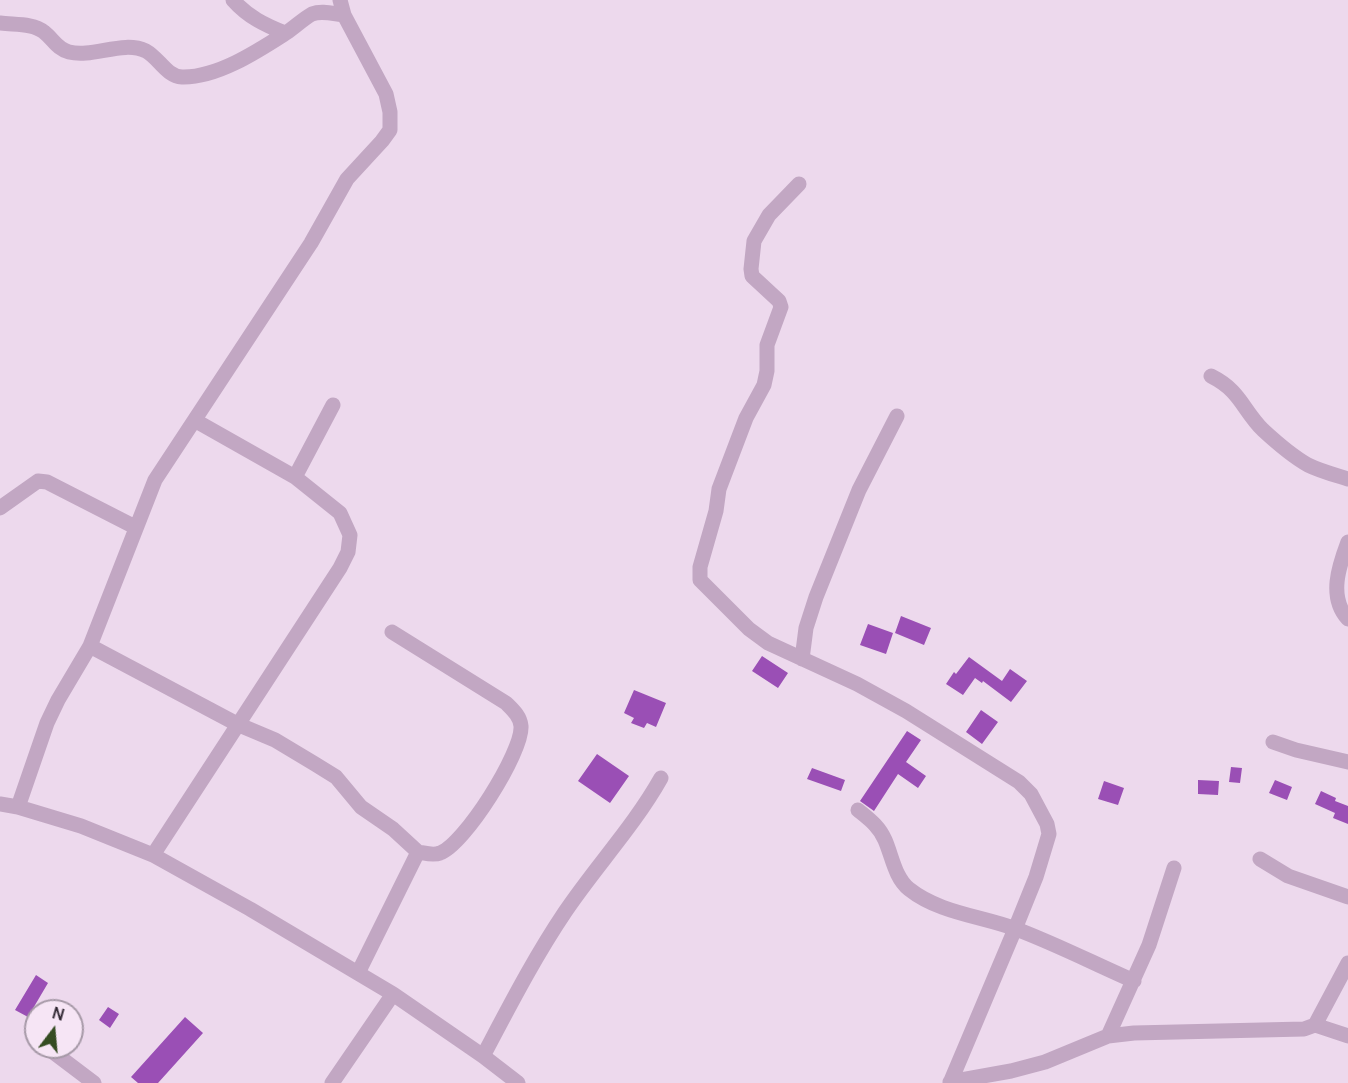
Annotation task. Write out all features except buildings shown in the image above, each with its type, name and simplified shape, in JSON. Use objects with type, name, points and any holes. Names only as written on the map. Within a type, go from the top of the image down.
[{"type":"street","points":[[233,0],[261,24],[285,33]]},
{"type":"street","points":[[18,807],[47,723],[90,646],[155,480],[196,421],[311,243],[346,179],[390,130],[390,112],[386,94],[344,15],[340,0]]},
{"type":"street","points":[[0,23],[32,27],[43,31],[61,49],[70,52],[134,48],[145,51],[171,73],[180,77],[199,75],[231,65],[260,50],[313,14],[344,15]]},
{"type":"street","points":[[799,184],[769,215],[754,241],[750,269],[752,276],[779,301],[781,307],[767,345],[767,371],[764,385],[746,418],[719,489],[716,511],[700,567],[700,580],[749,629],[768,643],[857,684],[906,711],[1019,782],[1031,794],[1047,824],[1048,834],[1035,877],[950,1083]]},
{"type":"street","points":[[1211,376],[1236,392],[1262,428],[1289,452],[1309,465],[1348,479]]},
{"type":"street","points":[[295,477],[333,405]]},
{"type":"street","points":[[802,659],[806,628],[816,597],[859,490],[897,416]]},
{"type":"street","points":[[153,855],[340,568],[348,552],[350,536],[340,513],[295,477],[196,421]]},
{"type":"street","points":[[0,508],[38,481],[47,482],[135,527]]},
{"type":"street","points":[[1348,542],[1338,574],[1337,597],[1342,612],[1348,619]]},
{"type":"street","points":[[90,646],[237,724],[274,740],[336,777],[361,807],[393,829],[418,852],[438,855],[447,850],[461,835],[498,783],[519,740],[521,726],[516,714],[506,704],[392,632]]},
{"type":"street","points":[[1273,742],[1296,750],[1348,762]]},
{"type":"street","points":[[483,1056],[529,970],[565,913],[602,860],[645,807],[662,778]]},
{"type":"street","points":[[0,804],[18,807],[81,826],[153,855],[250,909],[393,994],[518,1083]]},
{"type":"street","points":[[858,810],[875,823],[885,839],[896,870],[906,888],[944,908],[1015,929],[1134,981]]},
{"type":"street","points":[[358,973],[418,852]]},
{"type":"street","points":[[1260,859],[1288,876],[1348,897]]},
{"type":"street","points":[[1108,1036],[1152,938],[1162,900],[1174,868]]},
{"type":"street","points":[[1315,1025],[1333,987],[1348,963]]},
{"type":"street","points":[[333,1083],[393,994]]},
{"type":"street","points":[[950,1083],[1045,1062],[1108,1036],[1134,1033],[1304,1029],[1315,1025],[1348,1036]]},
{"type":"street","points":[[62,1059],[94,1083]]}]
